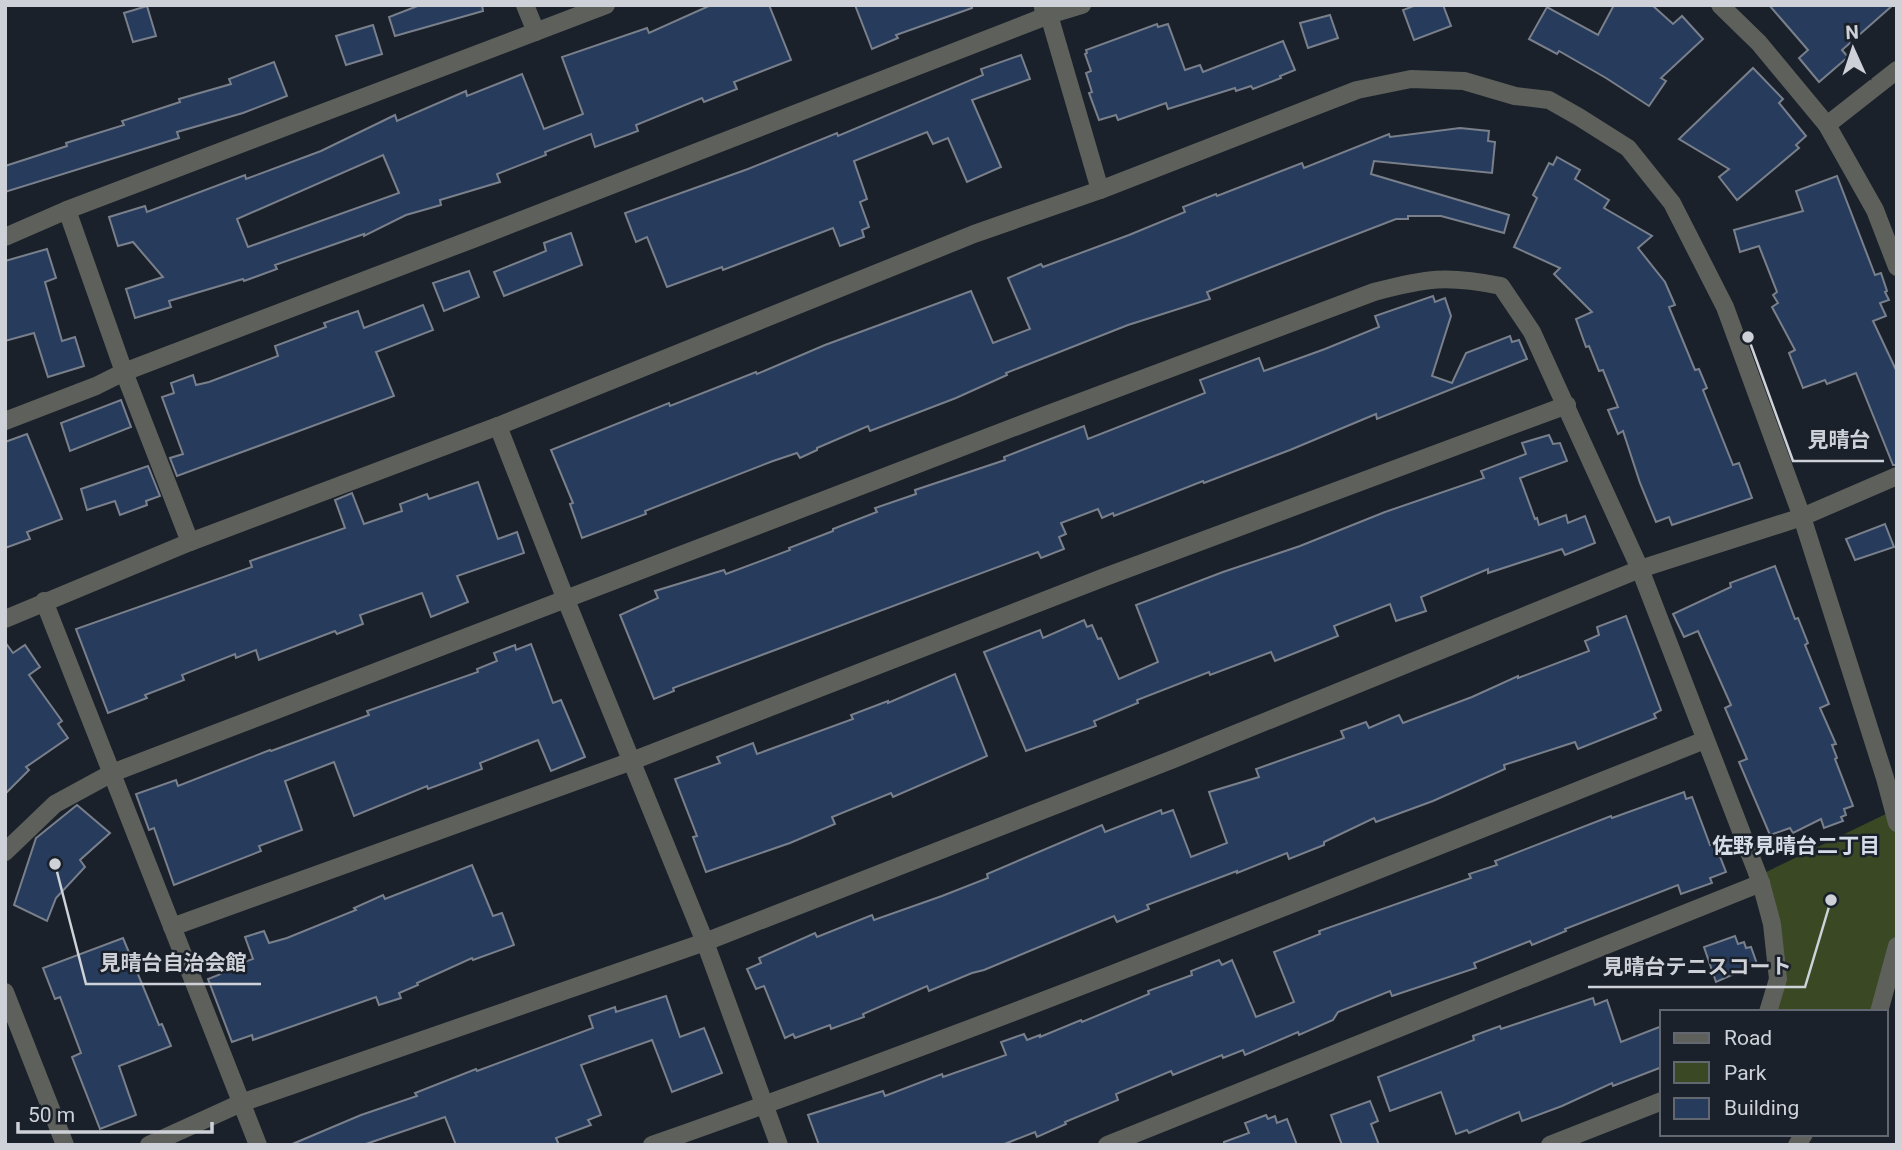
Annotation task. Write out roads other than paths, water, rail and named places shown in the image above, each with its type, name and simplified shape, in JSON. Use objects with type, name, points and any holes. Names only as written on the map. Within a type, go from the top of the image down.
[{"type":"street","points":[[525,5],[536,32]]},
{"type":"street","points":[[5,237],[67,210],[606,5]]},
{"type":"street","points":[[5,421],[96,386],[124,372],[473,239],[1045,10],[1082,5]]},
{"type":"street","points":[[1720,5],[1759,43],[1827,125],[1875,210],[1897,267]]},
{"type":"street","points":[[1045,10],[1100,190]]},
{"type":"street","points":[[1827,125],[1897,70]]},
{"type":"street","points":[[5,619],[190,542],[498,426],[974,234],[1100,190],[1357,90],[1410,79],[1464,80],[1515,96],[1549,100],[1628,148],[1672,203],[1725,307],[1802,517],[1897,823]]},
{"type":"street","points":[[67,210],[124,372],[190,542]]},
{"type":"street","points":[[5,852],[55,804],[112,773],[1374,292],[1420,280],[1444,278],[1501,286],[1532,332],[1640,569],[1761,883],[1772,924],[1778,979],[1769,1010]]},
{"type":"street","points":[[172,927],[632,761],[1105,577],[1567,405]]},
{"type":"street","points":[[498,426],[565,600],[705,942],[779,1145]]},
{"type":"street","points":[[149,1145],[241,1103],[705,942],[1176,758],[1640,569],[1802,517],[1897,476]]},
{"type":"street","points":[[44,601],[258,1145]]},
{"type":"street","points":[[652,1145],[1239,925],[1705,740]]},
{"type":"street","points":[[1107,1145],[1761,883]]},
{"type":"street","points":[[1880,1010],[1897,946]]},
{"type":"street","points":[[5,992],[65,1145]]},
{"type":"street","points":[[1550,1145],[1660,1102]]},
{"type":"place","name":"見晴台","points":[[1748,337]]},
{"type":"place","name":"見晴台自治会館","points":[[55,864]]},
{"type":"place","name":"見晴台テニスコート","points":[[1831,900]]},
{"type":"district","name":"佐野見晴台二丁目","points":[[1796,846]]}]
